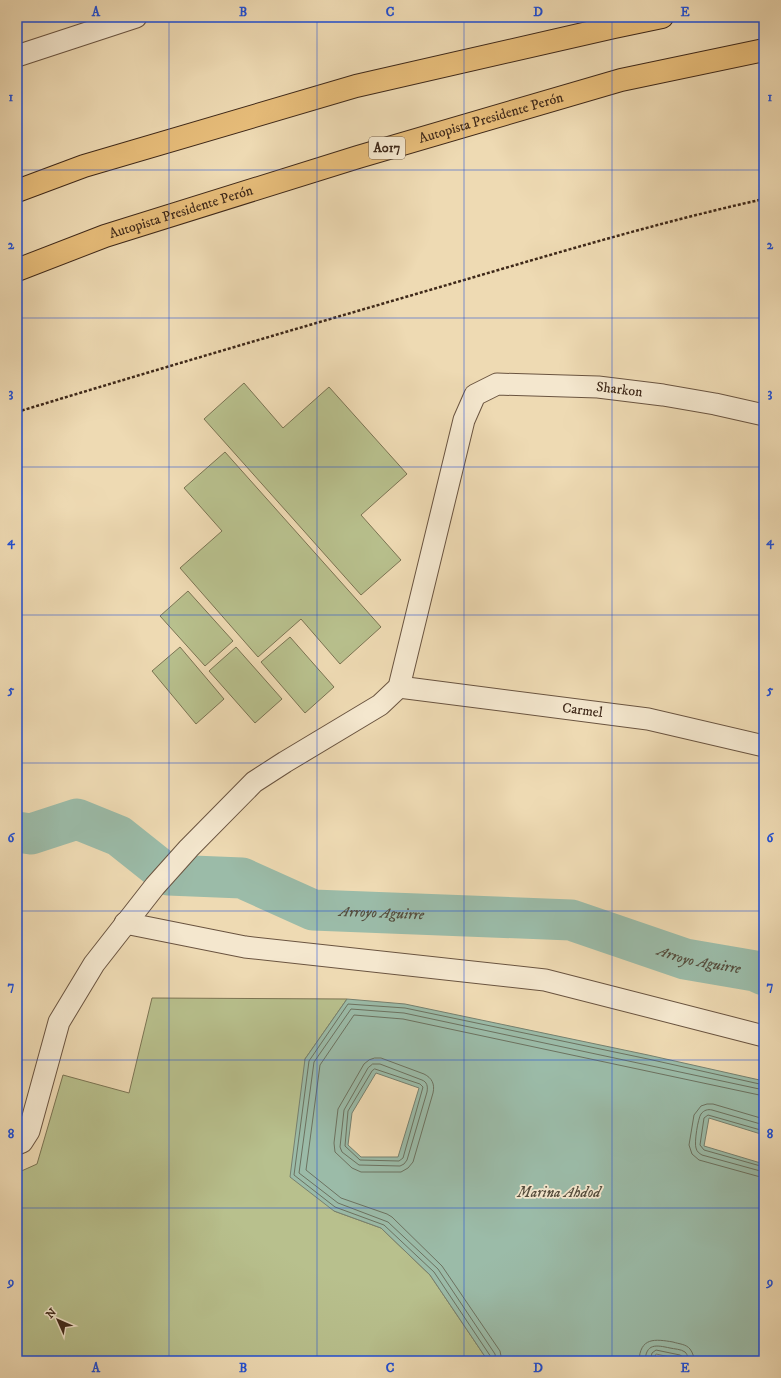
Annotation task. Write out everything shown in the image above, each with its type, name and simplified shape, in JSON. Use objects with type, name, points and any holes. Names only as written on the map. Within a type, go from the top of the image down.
[{"type":"highway","points":[[17,191],[84,166],[356,86],[662,17]]},
{"type":"highway","name":"Autopista Presidente Perón","points":[[17,270],[105,236],[358,157],[622,80],[764,50]]},
{"type":"street","points":[[17,56],[136,17]]},
{"type":"street","name":"Sharkon","points":[[399,687],[464,420],[475,395],[497,384],[598,387],[663,395],[715,404],[764,415]]},
{"type":"street","points":[[17,1144],[22,1142],[29,1131],[60,1022],[94,964],[155,886],[254,782],[380,705],[399,687]]},
{"type":"street","name":"Carmel","points":[[399,687],[648,719],[764,746]]},
{"type":"street","points":[[125,923],[245,946],[545,980],[764,1036]]},
{"type":"path","points":[[17,412],[174,364],[492,272],[706,212],[764,200]]},
{"type":"green space","points":[[244,383],[283,428],[329,387],[407,474],[361,515],[401,560],[361,595],[204,419]]},
{"type":"green space","points":[[225,452],[381,627],[340,664],[301,619],[258,657],[180,568],[222,531],[184,488]]},
{"type":"green space","points":[[188,591],[233,641],[205,666],[160,616]]},
{"type":"green space","points":[[290,637],[334,687],[305,713],[261,662]]},
{"type":"green space","points":[[180,647],[224,699],[196,724],[152,671]]},
{"type":"green space","points":[[236,647],[282,699],[255,723],[209,671]]},
{"type":"green space","points":[[152,998],[347,999],[305,1059],[334,1211],[381,1228],[430,1275],[488,1361],[17,1361],[17,1173],[37,1164],[63,1075],[129,1093]]},
{"type":"water","name":"Marina Ahdod","points":[[347,999],[405,1004],[764,1081],[764,1135],[709,1118],[704,1146],[764,1164],[764,1361],[688,1361],[656,1354],[653,1361],[488,1361],[430,1275],[381,1228],[334,1211],[290,1177],[305,1059]],"holes":[[[376,1073],[419,1088],[398,1157],[361,1157],[348,1145],[352,1113]]]},
{"type":"waterway","name":"Arroyo Aguirre","points":[[17,832],[31,834],[77,819],[119,836],[168,875],[242,878],[313,910],[571,920],[685,959],[755,971],[764,975]]}]
